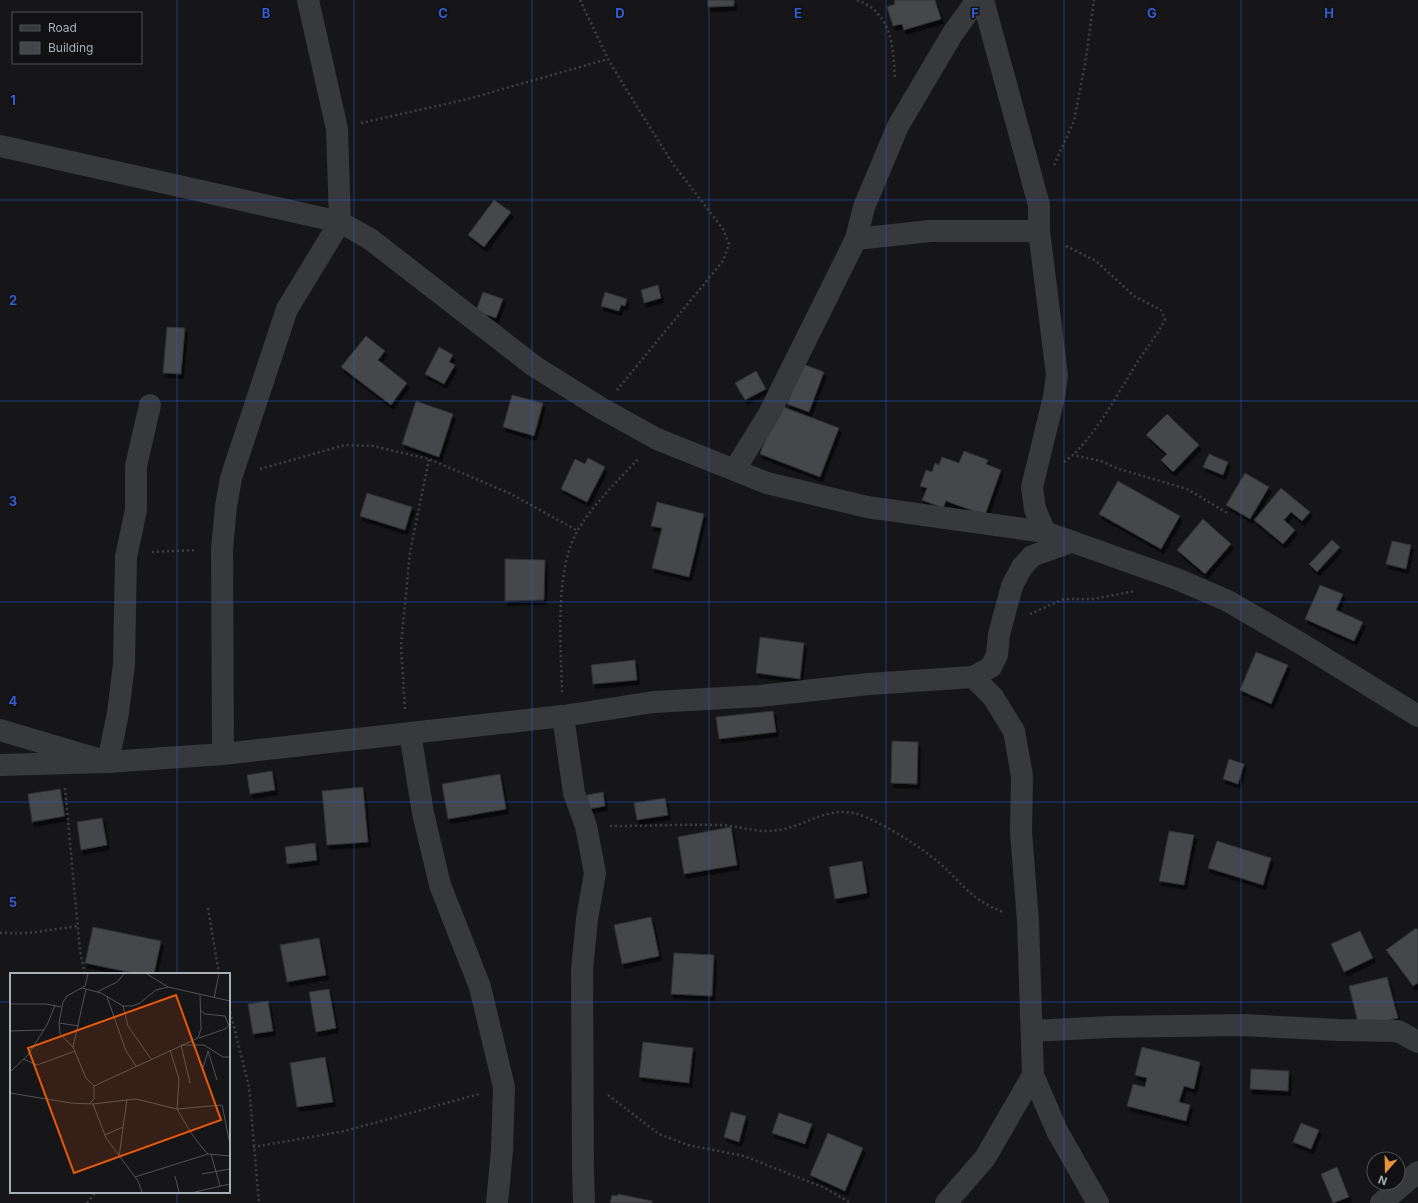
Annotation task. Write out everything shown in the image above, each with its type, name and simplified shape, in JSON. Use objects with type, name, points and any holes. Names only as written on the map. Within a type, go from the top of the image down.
[{"type":"street","points":[[223,754],[222,549],[226,506],[231,478],[287,309],[340,222],[338,129],[308,0]]},
{"type":"street","points":[[735,469],[769,414],[856,239],[864,207],[898,126],[953,33],[977,0]]},
{"type":"street","points":[[983,0],[1039,205],[1039,232],[1057,375],[1054,397],[1032,487],[1034,509],[1045,532]]},
{"type":"street","points":[[0,146],[340,222],[370,239],[534,366],[601,408],[657,438],[766,483],[867,507],[1045,532],[1178,579],[1228,601],[1312,650],[1418,716]]},
{"type":"street","points":[[856,239],[930,231],[1039,232]]},
{"type":"street","points":[[108,762],[118,713],[124,664],[126,557],[136,510],[136,466],[150,405]]},
{"type":"street","points":[[0,765],[62,762],[108,762],[223,754],[563,716],[654,702],[759,696],[869,684],[973,677],[991,667],[995,660],[997,655],[999,634],[1012,586],[1022,567],[1032,556],[1071,542]]},
{"type":"street","points":[[973,677],[993,697],[1014,731],[1022,776],[1021,832],[1028,921],[1033,1075],[1057,1131],[1098,1203]]},
{"type":"street","points":[[563,716],[574,793],[586,826],[595,873],[587,919],[582,970],[584,1203]]},
{"type":"street","points":[[0,730],[108,762]]},
{"type":"street","points":[[410,733],[423,813],[440,885],[480,987],[504,1086],[502,1150],[497,1203]]},
{"type":"street","points":[[1032,1031],[1109,1027],[1243,1025],[1338,1030],[1398,1031],[1418,1042]]},
{"type":"street","points":[[946,1203],[986,1158],[1033,1075]]},
{"type":"street","points":[[1381,1203],[1418,1172]]},
{"type":"path","points":[[580,0],[608,59],[673,164],[723,229],[729,244],[724,261],[601,408]]},
{"type":"path","points":[[857,0],[867,4],[889,27],[894,54],[896,83]]},
{"type":"path","points":[[1053,168],[1074,120],[1085,64],[1094,0]]},
{"type":"path","points":[[338,129],[468,99],[608,59]]},
{"type":"path","points":[[1032,487],[1073,455],[1088,440],[1165,320],[1161,310],[1134,296],[1096,261],[1039,232]]},
{"type":"path","points":[[563,716],[560,615],[564,567],[578,531],[603,497],[657,438]]},
{"type":"path","points":[[231,478],[304,455],[345,445],[373,446],[430,459],[509,493],[578,531]]},
{"type":"path","points":[[1073,455],[1101,461],[1119,469],[1187,489],[1229,514]]},
{"type":"path","points":[[410,733],[403,701],[401,646],[410,552],[430,459]]},
{"type":"path","points":[[126,557],[154,552],[222,549]]},
{"type":"path","points":[[999,634],[1033,612],[1064,599],[1093,599],[1124,595],[1140,590]]},
{"type":"path","points":[[62,762],[78,926],[85,973]]},
{"type":"path","points":[[586,826],[723,826],[767,831],[798,825],[822,814],[845,811],[867,817],[908,840],[938,862],[975,898],[995,909],[1028,921]]},
{"type":"path","points":[[208,908],[219,973]]},
{"type":"path","points":[[0,934],[29,933],[78,926]]},
{"type":"path","points":[[230,1011],[248,1087],[259,1203]]},
{"type":"path","points":[[582,1068],[603,1090],[659,1134],[688,1145],[751,1158],[825,1188],[851,1203]]},
{"type":"path","points":[[253,1148],[346,1131],[504,1086]]},
{"type":"path","points":[[87,1203],[95,1193]]},
{"type":"building","points":[[708,0],[734,0],[734,6],[708,7]]},
{"type":"building","points":[[894,0],[935,0],[941,19],[904,30],[902,24],[893,26],[887,7],[895,4]]},
{"type":"building","points":[[494,200],[511,212],[484,247],[468,235]]},
{"type":"building","points":[[658,285],[661,298],[644,303],[641,290]]},
{"type":"building","points":[[483,292],[503,299],[496,318],[476,311]]},
{"type":"building","points":[[605,292],[627,299],[625,306],[621,305],[619,311],[601,306]]},
{"type":"building","points":[[167,327],[185,328],[181,374],[163,373]]},
{"type":"building","points":[[366,336],[385,351],[378,360],[407,383],[391,405],[341,367]]},
{"type":"building","points":[[439,347],[453,355],[449,362],[455,365],[444,384],[425,374]]},
{"type":"building","points":[[803,364],[824,372],[809,412],[787,404]]},
{"type":"building","points":[[756,371],[766,389],[745,400],[735,383]]},
{"type":"building","points":[[512,395],[543,403],[534,436],[503,427]]},
{"type":"building","points":[[416,401],[453,414],[439,457],[402,444]]},
{"type":"building","points":[[778,405],[839,428],[820,477],[760,454]]},
{"type":"building","points":[[1167,414],[1199,445],[1173,472],[1161,460],[1167,454],[1146,435]]},
{"type":"building","points":[[964,451],[988,460],[986,464],[1001,470],[985,515],[946,501],[943,508],[922,500],[927,488],[920,486],[926,470],[932,472],[935,463],[939,465],[942,457],[959,463]]},
{"type":"building","points":[[1209,454],[1228,462],[1223,475],[1203,467]]},
{"type":"building","points":[[588,458],[605,467],[587,502],[561,489],[575,459],[585,464]]},
{"type":"building","points":[[1245,473],[1269,487],[1250,519],[1226,505]]},
{"type":"building","points":[[1118,481],[1180,516],[1161,549],[1099,514]]},
{"type":"building","points":[[1281,488],[1310,512],[1302,521],[1291,512],[1284,520],[1295,530],[1283,544],[1254,520]]},
{"type":"building","points":[[367,493],[412,507],[405,530],[360,516]]},
{"type":"building","points":[[657,502],[704,514],[689,577],[652,568],[662,528],[651,526]]},
{"type":"building","points":[[1203,519],[1231,544],[1205,574],[1177,550]]},
{"type":"building","points":[[1332,540],[1340,547],[1317,572],[1309,564]]},
{"type":"building","points":[[1392,541],[1411,545],[1406,569],[1386,564]]},
{"type":"building","points":[[505,559],[545,560],[544,600],[505,601]]},
{"type":"building","points":[[1320,585],[1343,594],[1336,610],[1363,622],[1354,641],[1305,619]]},
{"type":"building","points":[[760,637],[804,643],[800,679],[756,673]]},
{"type":"building","points":[[1256,652],[1288,665],[1271,704],[1240,690]]},
{"type":"building","points":[[635,660],[637,680],[593,684],[591,665]]},
{"type":"building","points":[[773,711],[776,732],[719,739],[716,717]]},
{"type":"building","points":[[892,741],[918,742],[917,784],[891,783]]},
{"type":"building","points":[[1229,759],[1244,764],[1238,784],[1223,779]]},
{"type":"building","points":[[272,771],[275,790],[250,794],[247,775]]},
{"type":"building","points":[[500,774],[506,809],[448,819],[442,784]]},
{"type":"building","points":[[363,787],[368,842],[327,845],[322,791]]},
{"type":"building","points":[[60,789],[65,816],[32,822],[28,794]]},
{"type":"building","points":[[603,792],[605,806],[589,809],[587,795]]},
{"type":"building","points":[[665,798],[668,815],[637,820],[634,803]]},
{"type":"building","points":[[102,818],[107,845],[81,850],[77,822]]},
{"type":"building","points":[[731,827],[737,865],[684,874],[678,837]]},
{"type":"building","points":[[1169,831],[1194,835],[1184,885],[1159,881]]},
{"type":"building","points":[[1217,841],[1271,858],[1263,885],[1208,868]]},
{"type":"building","points":[[315,843],[317,860],[287,864],[285,847]]},
{"type":"building","points":[[862,861],[867,893],[835,899],[829,867]]},
{"type":"building","points":[[651,917],[659,956],[622,964],[614,925]]},
{"type":"building","points":[[93,927],[161,941],[154,973],[133,973],[85,963]]},
{"type":"building","points":[[1416,928],[1418,930],[1418,983],[1413,986],[1386,950]]},
{"type":"building","points":[[1360,931],[1373,958],[1344,972],[1331,944]]},
{"type":"building","points":[[319,938],[326,975],[287,982],[280,945]]},
{"type":"building","points":[[674,953],[714,955],[712,996],[671,994]]},
{"type":"building","points":[[1387,977],[1398,1018],[1359,1027],[1349,986]]},
{"type":"building","points":[[329,989],[336,1028],[316,1032],[309,992]]},
{"type":"building","points":[[268,1001],[273,1031],[253,1034],[248,1004]]},
{"type":"building","points":[[643,1042],[693,1048],[689,1083],[639,1077]]},
{"type":"building","points":[[1142,1047],[1200,1062],[1194,1089],[1184,1086],[1179,1102],[1190,1105],[1186,1121],[1127,1106],[1133,1084],[1145,1087],[1147,1078],[1135,1075]]},
{"type":"building","points":[[325,1057],[333,1102],[297,1107],[290,1063]]},
{"type":"building","points":[[1251,1069],[1289,1071],[1288,1091],[1250,1089]]},
{"type":"building","points":[[731,1112],[746,1116],[739,1142],[724,1137]]},
{"type":"building","points":[[779,1113],[812,1124],[805,1144],[772,1133]]},
{"type":"building","points":[[1301,1123],[1319,1130],[1311,1149],[1293,1142]]},
{"type":"building","points":[[828,1133],[863,1148],[845,1191],[810,1175]]},
{"type":"building","points":[[1337,1167],[1349,1197],[1333,1203],[1321,1174]]},
{"type":"building","points":[[618,1194],[652,1201],[652,1203],[610,1203],[612,1195],[617,1196]]}]
